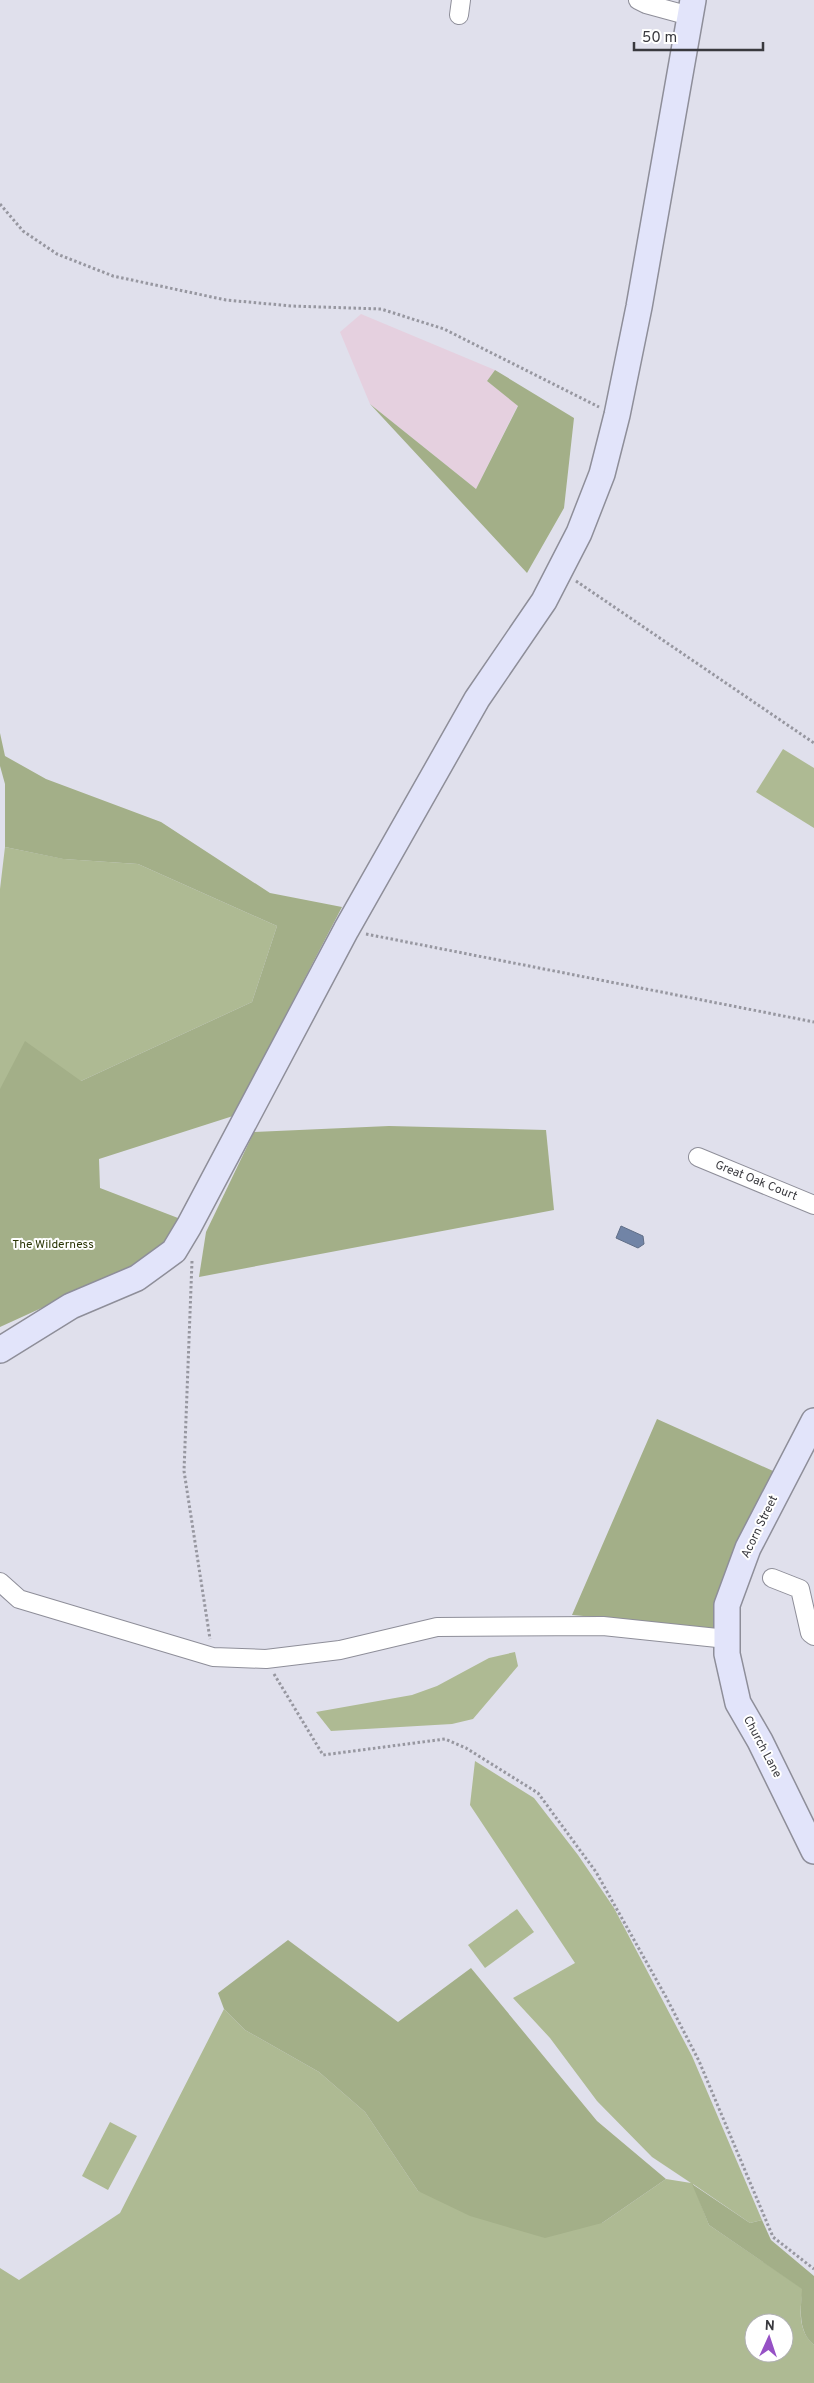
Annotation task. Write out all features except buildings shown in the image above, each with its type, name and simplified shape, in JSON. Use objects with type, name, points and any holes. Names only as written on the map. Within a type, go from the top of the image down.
[{"type":"main road","points":[[0,1350],[71,1306],[137,1278],[174,1251],[346,930],[477,699],[544,602],[561,571],[579,533],[602,474],[616,415],[639,307],[691,8]]},
{"type":"main road","name":"Acorn Street","points":[[727,1638],[727,1605],[748,1548],[814,1421]]},
{"type":"main road","name":"Church Lane","points":[[727,1638],[727,1654],[738,1703],[760,1741],[814,1851]]},
{"type":"street","points":[[638,0],[646,4],[691,8]]},
{"type":"street","name":"Great Oak Court","points":[[698,1157],[814,1205]]},
{"type":"street","points":[[772,1578],[800,1589],[810,1633],[814,1636]]},
{"type":"street","points":[[0,1582],[19,1599],[213,1657],[266,1659],[340,1650],[438,1627],[603,1626],[727,1638]]},
{"type":"path","points":[[0,204],[23,231],[57,254],[113,276],[226,300],[292,306],[381,309],[444,329],[616,415]]},
{"type":"path","points":[[561,571],[814,743]]},
{"type":"path","points":[[346,930],[814,1022]]},
{"type":"path","points":[[192,1258],[194,1274],[184,1471],[213,1657]]},
{"type":"path","points":[[266,1659],[278,1683],[322,1755],[445,1738],[466,1748],[538,1793],[596,1872],[666,1997],[699,2061],[774,2237],[814,2269]]},
{"type":"shaded area","points":[[361,314],[495,370],[487,381],[518,405],[476,489],[370,404],[340,332]]},
{"type":"green space","points":[[495,370],[574,418],[564,508],[527,573],[370,404],[476,489],[518,406],[487,381]]},
{"type":"green space","name":"The Wilderness","points":[[0,733],[5,756],[46,779],[161,822],[270,893],[342,907],[233,1116],[99,1159],[100,1188],[191,1223],[164,1252],[0,1327],[0,1089],[25,1041],[81,1081],[252,1002],[277,926],[138,864],[63,859],[5,847],[5,784],[0,766]]},
{"type":"green space","points":[[783,749],[814,768],[814,828],[756,792]]},
{"type":"green space","points":[[5,847],[64,859],[138,864],[277,926],[252,1002],[81,1081],[0,1089],[0,889]]},
{"type":"green space","points":[[389,1126],[546,1130],[554,1210],[199,1277],[206,1232],[254,1132]]},
{"type":"green space","points":[[657,1419],[782,1475],[730,1597],[730,1643],[606,1618],[572,1615]]},
{"type":"green space","points":[[515,1652],[518,1666],[473,1719],[452,1724],[331,1731],[316,1712],[412,1695],[437,1686],[489,1658]]},
{"type":"green space","points":[[475,1761],[534,1798],[578,1855],[614,1908],[692,2056],[762,2220],[750,2223],[693,2184],[709,2225],[803,2289],[801,2319],[805,2333],[814,2345],[814,2383],[0,2383],[0,2268],[19,2280],[120,2213],[224,2009],[245,2030],[319,2072],[365,2112],[418,2191],[602,2223],[666,2179],[691,2183],[652,2157],[597,2101],[550,2038],[513,1998],[575,1963],[470,1805]]},
{"type":"green space","points":[[517,1909],[534,1932],[485,1968],[468,1945]]},
{"type":"green space","points":[[288,1940],[398,2022],[471,1968],[597,2121],[666,2179],[602,2223],[545,2238],[470,2216],[418,2191],[365,2112],[319,2072],[245,2030],[224,2009],[218,1993]]},
{"type":"green space","points":[[110,2122],[137,2136],[108,2190],[82,2176]]},
{"type":"green space","points":[[692,2184],[750,2223],[762,2220],[771,2240],[814,2276],[814,2345],[802,2326],[802,2289],[709,2225]]},
{"type":"water","points":[[621,1226],[643,1236],[644,1244],[638,1248],[616,1238]]}]
